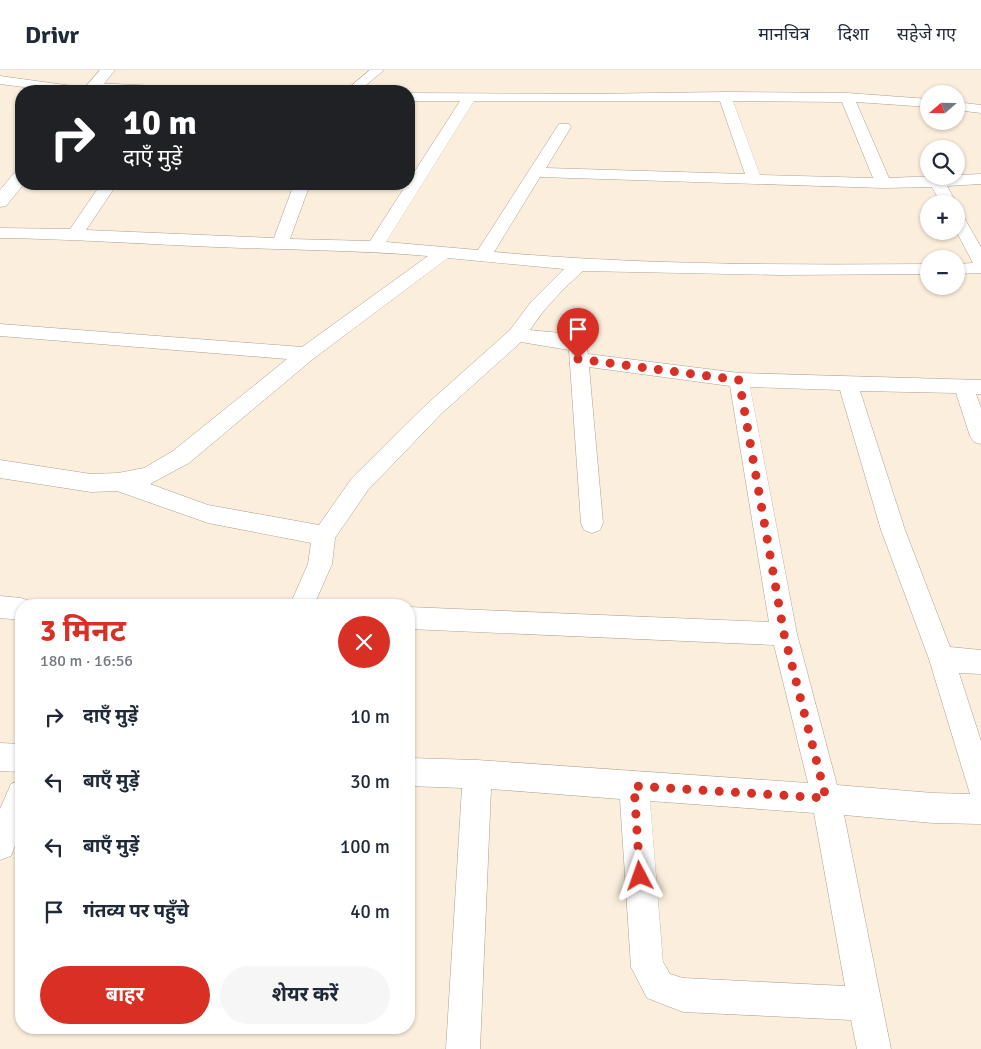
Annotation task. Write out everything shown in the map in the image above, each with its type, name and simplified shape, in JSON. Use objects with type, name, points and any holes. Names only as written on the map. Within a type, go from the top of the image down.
[{"type":"street","points":[[93,85],[108,70]]},
{"type":"street","points":[[359,85],[378,70]]},
{"type":"street","points":[[0,80],[44,85]]},
{"type":"street","points":[[725,96],[754,178]]},
{"type":"street","points":[[415,97],[847,97],[920,102]]},
{"type":"street","points":[[415,183],[470,97]]},
{"type":"street","points":[[847,97],[883,183]]},
{"type":"street","points":[[965,107],[981,108]]},
{"type":"street","points":[[483,256],[564,127]]},
{"type":"street","points":[[536,172],[883,183],[920,182]]},
{"type":"street","points":[[965,180],[981,179]]},
{"type":"street","points":[[0,202],[15,183]]},
{"type":"street","points":[[75,234],[105,190]]},
{"type":"street","points":[[281,242],[300,190]]},
{"type":"street","points":[[375,246],[411,190]]},
{"type":"street","points":[[965,224],[981,228]]},
{"type":"street","points":[[0,233],[75,234],[216,242],[281,242],[375,246],[579,265],[781,270],[920,269]]},
{"type":"street","points":[[965,233],[981,262]]},
{"type":"street","points":[[0,469],[91,483],[118,482],[149,476],[181,458],[306,354],[444,252]]},
{"type":"street","points":[[305,599],[320,564],[324,536],[360,484],[434,409],[518,335],[537,306],[556,285],[579,265]]},
{"type":"street","points":[[965,269],[981,268]]},
{"type":"street","points":[[0,330],[306,354]]},
{"type":"street","points":[[518,335],[571,342],[578,347],[592,523]]},
{"type":"street","points":[[578,359],[739,380],[848,385],[972,387],[981,436]]},
{"type":"street","points":[[739,380],[784,634],[826,798],[874,1049]]},
{"type":"street","points":[[848,385],[893,530],[942,659],[981,786]]},
{"type":"street","points":[[118,482],[208,514],[324,536]]},
{"type":"street","points":[[0,607],[15,608]]},
{"type":"street","points":[[415,618],[784,634]]},
{"type":"street","points":[[942,659],[981,662]]},
{"type":"street","points":[[0,757],[15,758]]},
{"type":"street","points":[[415,772],[477,774],[826,798],[933,808],[981,809]]},
{"type":"street","points":[[464,1049],[477,774]]},
{"type":"street","points":[[634,786],[647,967],[659,986],[683,995],[865,1004]]},
{"type":"street","points":[[0,845],[15,809]]},
{"type":"route","points":[[578,359],[739,380],[784,634],[826,798],[634,786],[640,876]]}]
